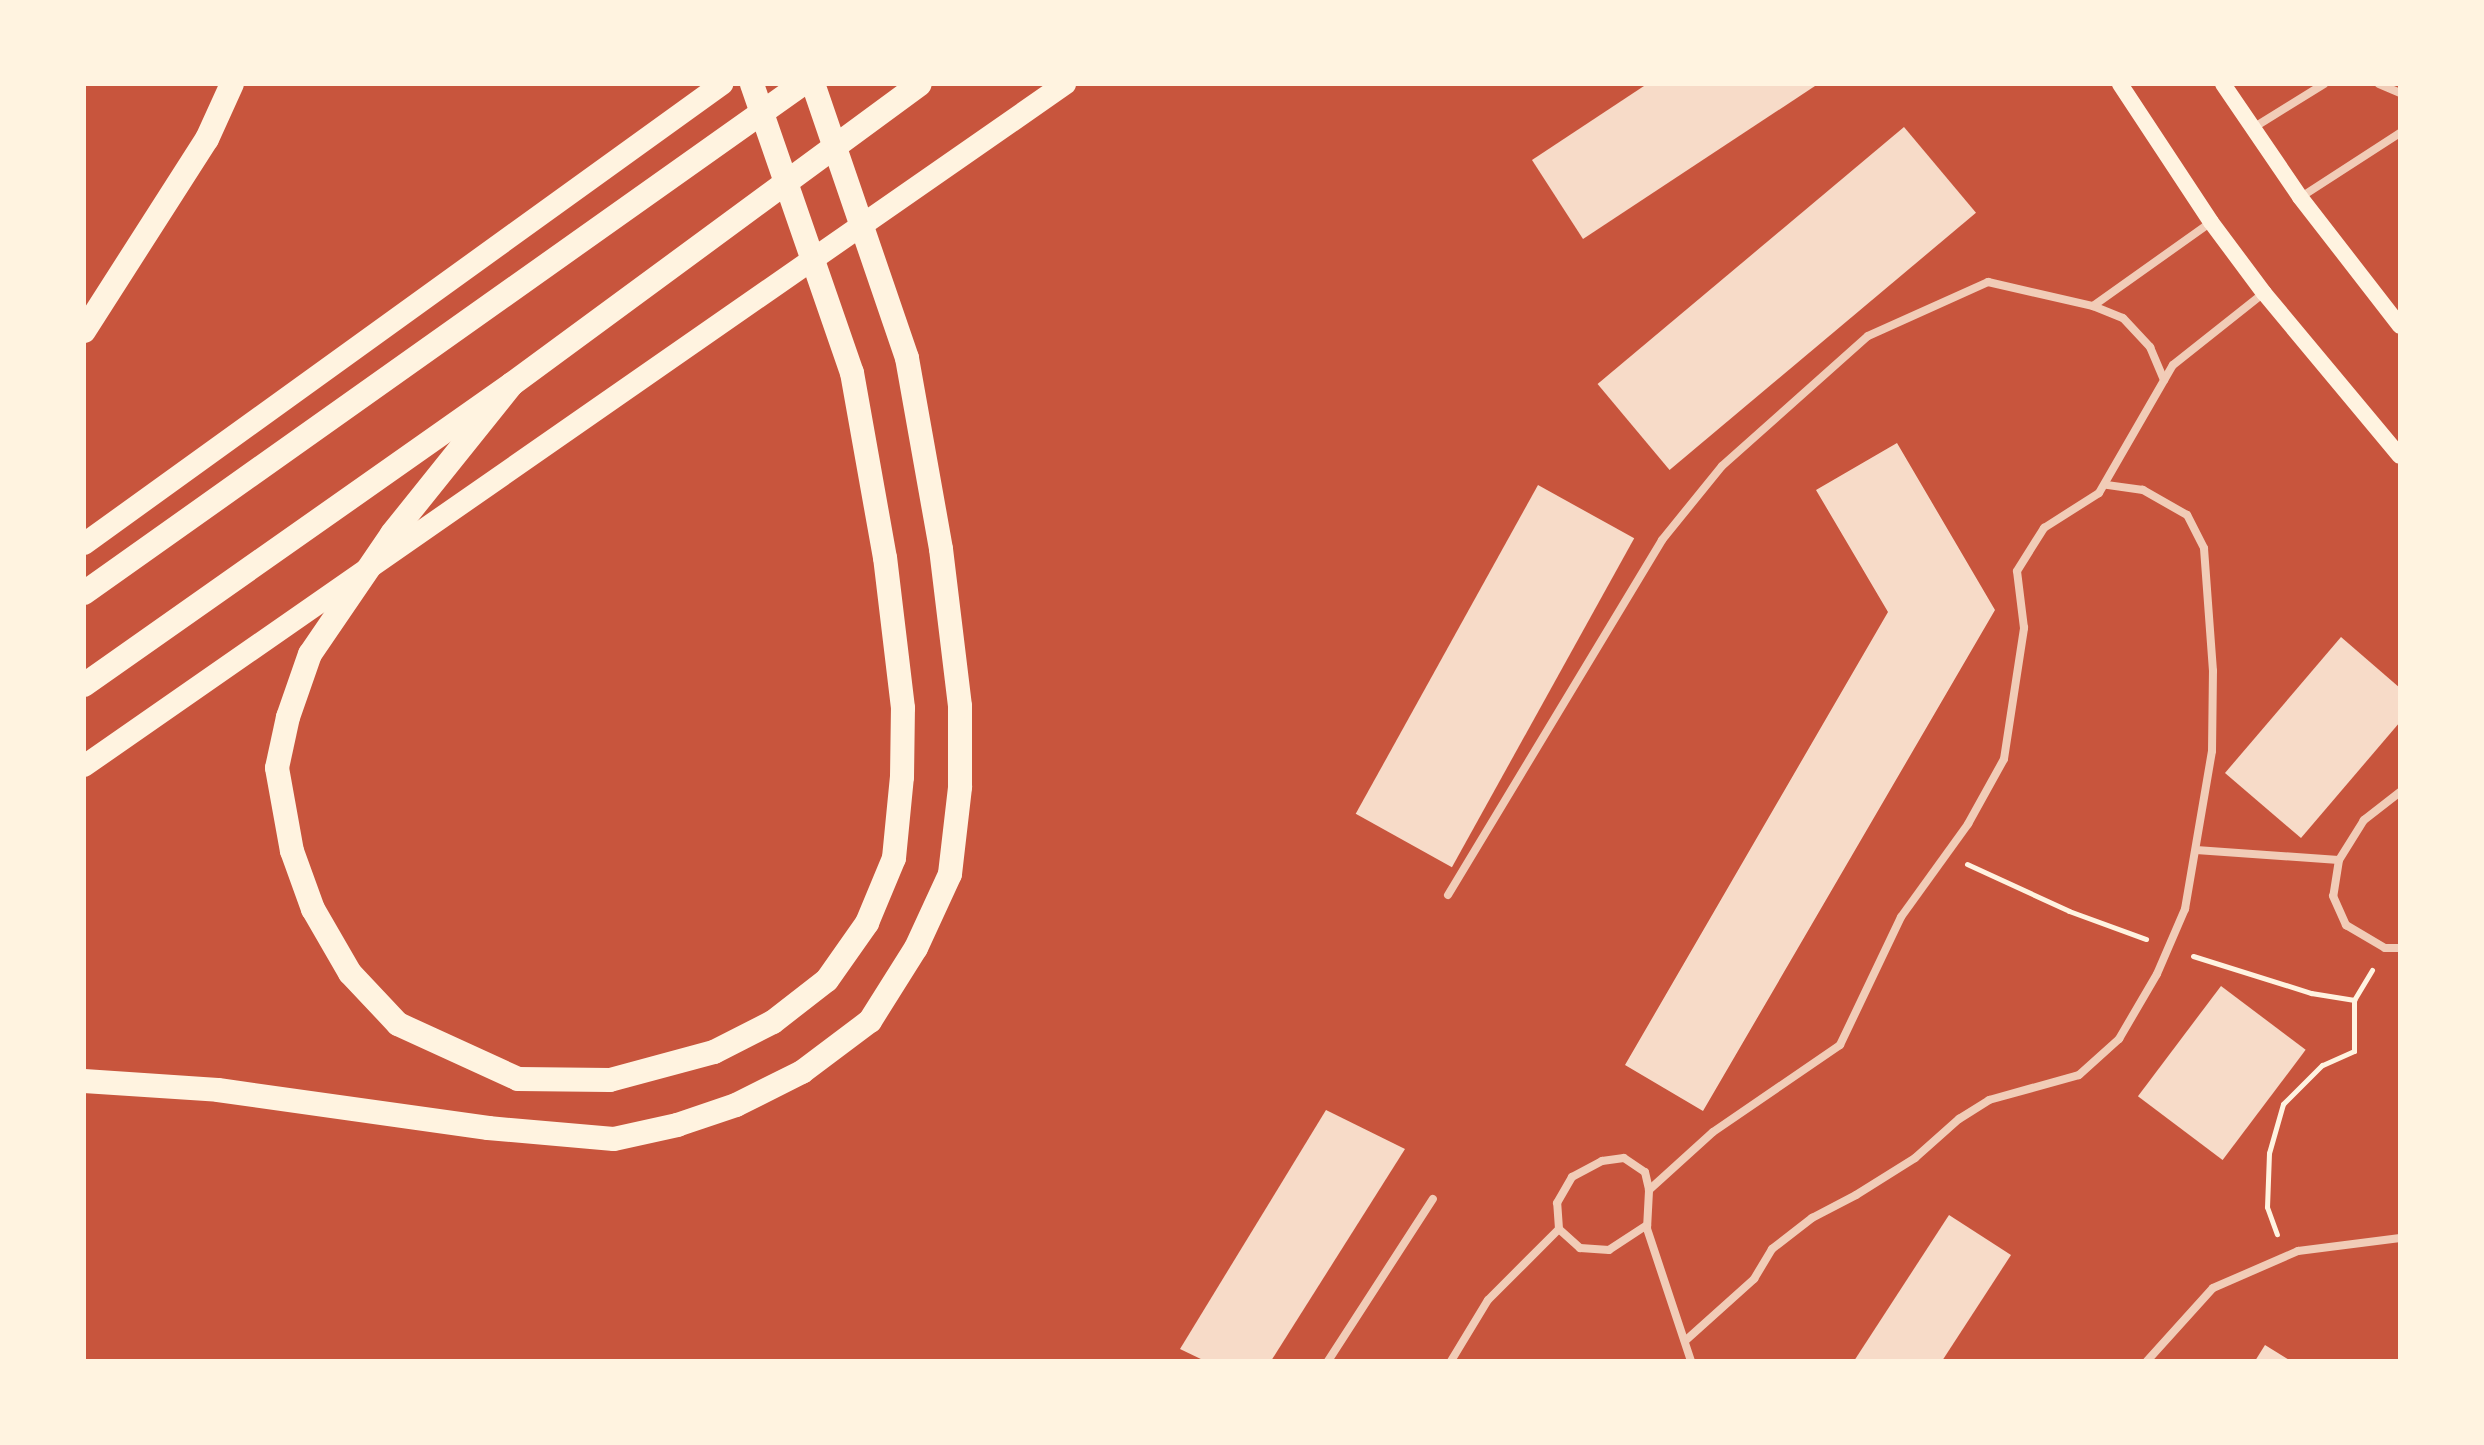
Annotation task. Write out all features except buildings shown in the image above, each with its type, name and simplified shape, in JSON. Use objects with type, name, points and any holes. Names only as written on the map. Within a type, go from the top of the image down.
[{"type":"highway","points":[[84,331],[207,139],[232,84]]},
{"type":"highway","points":[[84,544],[722,84]]},
{"type":"highway","points":[[512,384],[392,534],[310,654],[288,717],[277,768],[292,851],[313,909],[350,973],[398,1024],[518,1079],[610,1080],[714,1052],[773,1022],[827,980],[867,923],[894,858],[902,777],[903,708],[885,558],[852,373],[752,84]]},
{"type":"highway","points":[[84,593],[802,84]]},
{"type":"highway","points":[[84,1081],[218,1090],[488,1128],[614,1139],[677,1125],[736,1105],[802,1072],[870,1021],[916,948],[950,874],[960,787],[960,706],[941,549],[907,358],[813,84]]},
{"type":"highway","points":[[84,685],[512,384],[920,84]]},
{"type":"highway","points":[[84,766],[1065,84]]},
{"type":"main road","points":[[2120,84],[2211,222],[2264,293],[2400,456]]},
{"type":"main road","points":[[2223,84],[2300,197],[2400,326]]},
{"type":"street","points":[[2253,128],[2324,84]]},
{"type":"street","points":[[2379,84],[2400,93]]},
{"type":"street","points":[[2300,197],[2400,133]]},
{"type":"street","points":[[2093,306],[2211,222]]},
{"type":"street","points":[[1448,895],[1662,540],[1722,466],[1868,336],[1988,282],[2093,306],[2123,318],[2150,347],[2164,380]]},
{"type":"street","points":[[1649,1190],[1713,1132],[1840,1045],[1901,917],[1968,824],[2004,759],[2024,628],[2017,571],[2044,528],[2099,493],[2106,485],[2173,365],[2264,293]]},
{"type":"street","points":[[1685,1341],[1754,1279],[1772,1249],[1812,1218],[1915,1158],[1959,1119],[1989,1100],[2079,1075],[2119,1039],[2157,974],[2185,909],[2212,751],[2213,671],[2204,548],[2187,515],[2143,490],[2106,485]]},
{"type":"street","points":[[2400,792],[2364,820],[2339,860],[2333,896],[2346,925],[2385,948],[2400,948]]},
{"type":"street","points":[[2196,850],[2339,860]]},
{"type":"street","points":[[1647,1225],[1609,1250],[1580,1248],[1559,1229],[1557,1203],[1572,1177],[1602,1161],[1624,1158],[1645,1172],[1649,1190],[1647,1225],[1691,1361]]},
{"type":"street","points":[[1328,1361],[1433,1199]]},
{"type":"street","points":[[1451,1361],[1488,1300],[1559,1229]]},
{"type":"street","points":[[2147,1361],[2213,1288],[2298,1251],[2400,1238]]},
{"type":"path","points":[[1946,854],[2069,911],[2135,936]]},
{"type":"path","points":[[2286,1257],[2267,1207],[2269,1153],[2283,1104],[2322,1065],[2354,1051],[2354,1000],[2385,948]]},
{"type":"path","points":[[2201,959],[2311,993],[2354,1000]]}]
